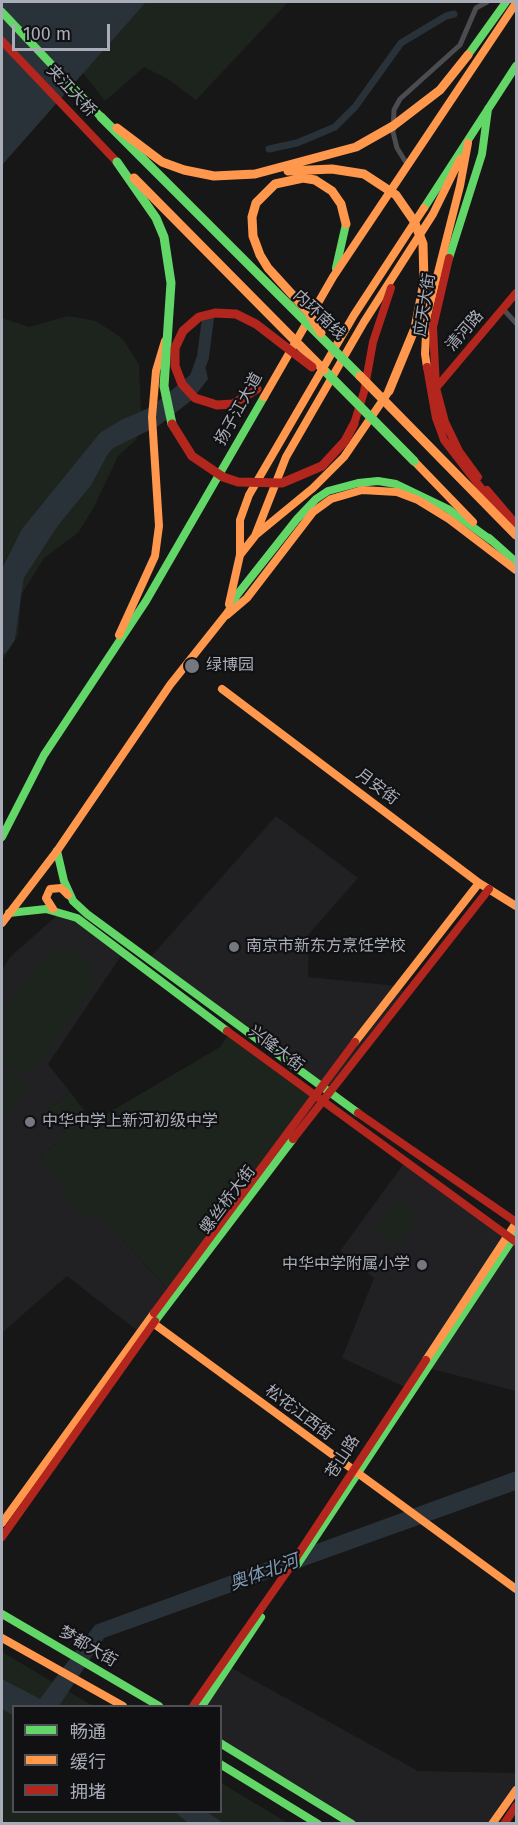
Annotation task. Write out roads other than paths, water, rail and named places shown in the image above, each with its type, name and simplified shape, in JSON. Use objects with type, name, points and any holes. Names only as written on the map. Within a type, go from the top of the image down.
[{"type":"main road","points":[[255,174],[356,147],[393,126],[440,90],[506,2]]},
{"type":"main road","name":"扬子江大道","points":[[2,837],[44,755],[146,601],[333,278],[516,3]]},
{"type":"main road","name":"夹江大桥","points":[[2,12],[101,117]]},
{"type":"main road","name":"夹江大桥","points":[[2,40],[117,162]]},
{"type":"main road","points":[[226,615],[240,555],[240,520],[249,495],[354,315],[516,66]]},
{"type":"main road","name":"应天大街","points":[[489,108],[482,154],[453,241],[436,305],[432,387],[459,451],[484,486],[516,524]]},
{"type":"main road","points":[[101,117],[162,162],[214,177],[316,169],[351,170],[379,182],[407,209],[423,244],[424,284],[415,328],[389,391],[344,457],[313,488],[255,536],[240,555]]},
{"type":"main road","name":"内环南线","points":[[101,117],[295,315],[327,343],[516,534]]},
{"type":"main road","points":[[255,536],[286,457],[364,322],[451,183],[469,138]]},
{"type":"main road","points":[[469,138],[460,186],[444,240],[427,316],[425,354],[444,440],[516,534]]},
{"type":"main road","points":[[117,162],[151,212],[164,237],[171,283],[165,339],[166,408],[173,426],[192,456],[223,477],[251,484],[282,483],[294,480],[322,466],[345,441],[354,424],[364,392],[373,342],[396,272]]},
{"type":"main road","points":[[117,162],[492,541],[516,562]]},
{"type":"main road","points":[[327,343],[309,313],[268,268],[253,236],[252,217],[256,203],[275,184],[289,179],[315,180],[332,191],[341,204],[346,224],[333,278]]},
{"type":"main road","name":"清河路","points":[[432,387],[516,293]]},
{"type":"main road","points":[[275,375],[233,404],[217,405],[195,398],[182,384],[175,366],[175,348],[183,331],[199,317],[215,313],[236,314],[272,335],[340,388]]},
{"type":"main road","points":[[111,654],[155,556],[159,526],[152,417],[156,371],[165,339]]},
{"type":"main road","points":[[2,923],[57,851],[178,675],[226,615],[237,595],[305,509],[328,491],[378,481],[396,484],[448,509],[492,541]]},
{"type":"main road","points":[[226,615],[247,598],[313,512],[331,499],[362,490],[397,492],[418,500],[449,519],[516,570]]},
{"type":"main road","name":"月安街","points":[[222,689],[479,883],[516,906]]},
{"type":"main road","points":[[57,851],[59,866],[73,901]]},
{"type":"main road","name":"螺丝桥大街","points":[[2,1523],[479,883]]},
{"type":"main road","name":"兴隆大街","points":[[56,910],[47,902],[50,889],[61,888],[73,901],[324,1089],[516,1222]]},
{"type":"main road","name":"螺丝桥大街","points":[[324,1089],[489,889]]},
{"type":"main road","name":"兴隆大街","points":[[9,914],[46,909],[56,910],[77,918],[317,1098],[513,1237]]},
{"type":"main road","name":"螺丝桥大街","points":[[2,1537],[153,1323],[317,1098]]},
{"type":"main road","name":"苍山路","points":[[203,1705],[354,1473],[513,1237],[516,1222]]},
{"type":"main road","name":"松花江西街","points":[[153,1323],[354,1473],[516,1589]]},
{"type":"main road","name":"苍山路","points":[[194,1705],[289,1572]]},
{"type":"main road","name":"梦都大街","points":[[2,1614],[156,1705]]},
{"type":"main road","points":[[2,1638],[120,1705]]},
{"type":"main road","points":[[222,1744],[352,1824]]},
{"type":"main road","points":[[222,1765],[318,1824]]},
{"type":"main road","points":[[492,1824],[516,1790]]},
{"type":"main road","points":[[504,1824],[516,1806]]},
{"type":"street","points":[[407,164],[397,148],[393,132],[394,110],[400,99],[460,45],[477,8],[487,2]]},
{"type":"street","points":[[503,309],[516,323]]},
{"type":"water","points":[[2,2],[146,2],[2,165]]},
{"type":"water","points":[[200,367],[206,369],[208,379],[192,400],[158,426],[113,448],[36,541],[18,579],[2,648],[2,569],[22,529],[100,433],[121,420],[151,407]]},
{"type":"water","name":"奥体北河","points":[[516,1471],[516,1490],[104,1638],[60,1705],[12,1705],[12,1714],[2,1709],[2,1679],[40,1699],[95,1625]]},
{"type":"water","points":[[176,1813],[208,1813],[223,1823],[188,1823]]},
{"type":"waterway","points":[[269,149],[297,143],[335,127],[355,107],[401,43],[446,16],[454,14]]},
{"type":"waterway","points":[[194,382],[203,357],[208,318]]},
{"type":"waterway","points":[[2,648],[9,638],[18,576],[53,522],[86,482],[100,456]]},
{"type":"place","name":"绿博园","points":[[192,666]]},
{"type":"place","name":"南京市新东方烹饪学校","points":[[234,947]]},
{"type":"place","name":"中华中学上新河初级中学","points":[[30,1122]]},
{"type":"place","name":"中华中学附属小学","points":[[422,1265]]}]
